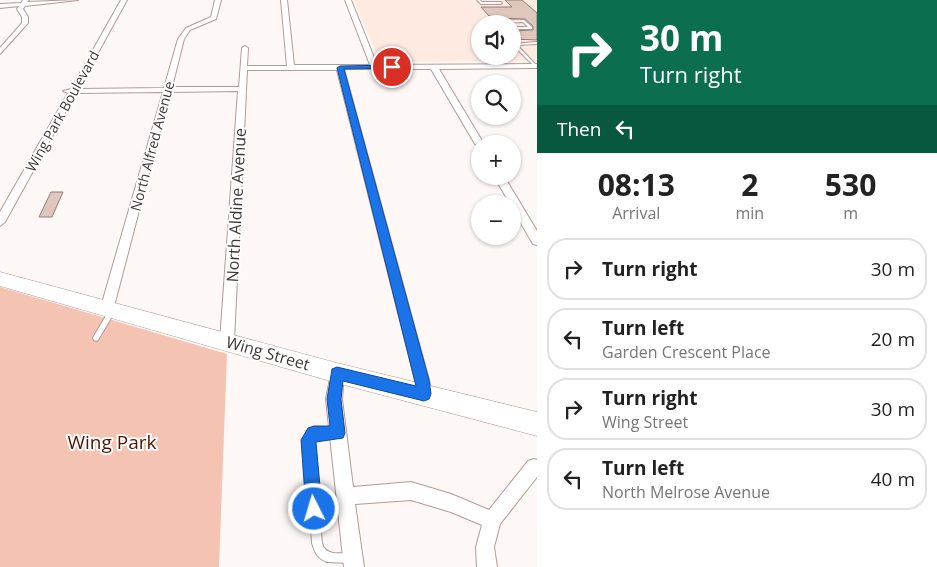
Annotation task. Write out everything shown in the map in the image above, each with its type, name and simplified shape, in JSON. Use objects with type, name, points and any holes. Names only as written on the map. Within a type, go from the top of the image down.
[{"type":"street","points":[[0,6],[24,2],[75,0]]},
{"type":"street","name":"Wing Park Boulevard","points":[[0,222],[120,0]]},
{"type":"street","name":"Wing Park Boulevard","points":[[0,210],[124,0]]},
{"type":"street","name":"North Alfred Avenue","points":[[110,311],[182,36],[192,27],[214,18],[218,0]]},
{"type":"street","points":[[284,0],[291,68]]},
{"type":"street","points":[[348,0],[374,67]]},
{"type":"street","points":[[0,52],[25,23],[25,17],[20,9],[24,2]]},
{"type":"street","name":"North Aldine Avenue","points":[[227,341],[245,48]]},
{"type":"street","points":[[244,68],[534,66],[537,75]]},
{"type":"street","points":[[434,67],[475,135]]},
{"type":"street","points":[[340,68],[422,380],[424,394]]},
{"type":"street","points":[[71,91],[242,89]]},
{"type":"street","points":[[504,185],[537,240]]},
{"type":"street","name":"Wing Street","points":[[0,279],[337,373],[537,424]]},
{"type":"street","points":[[337,373],[334,399],[353,562]]},
{"type":"street","points":[[487,567],[484,547],[492,520],[534,467]]},
{"type":"street","points":[[345,496],[411,491],[451,503],[492,520]]},
{"type":"lane","points":[[478,0],[481,3],[501,3]]},
{"type":"lane","points":[[521,22],[524,22],[531,28],[521,28]]},
{"type":"lane","points":[[521,43],[537,44]]},
{"type":"lane","points":[[521,52],[534,66]]},
{"type":"lane","points":[[96,338],[110,311]]},
{"type":"lane","points":[[338,433],[314,434],[309,440],[317,543],[319,551],[327,558],[353,562]]},
{"type":"shaded area","points":[[354,0],[537,0],[537,61],[521,61],[521,15],[471,15],[471,61],[380,62]]},
{"type":"green space","name":"Wing Park","points":[[0,287],[227,354],[219,567],[0,567]]},
{"type":"building","points":[[505,0],[522,0],[537,13],[537,40],[521,39],[521,31],[533,30],[533,26],[525,19],[521,19],[521,15],[488,15],[481,7],[512,7]]},
{"type":"building","points":[[51,192],[63,192],[52,217],[39,217]]},
{"type":"route","points":[[314,509],[309,437],[311,434],[338,433],[334,399],[337,373],[424,394],[371,181],[340,68],[392,67]]}]
